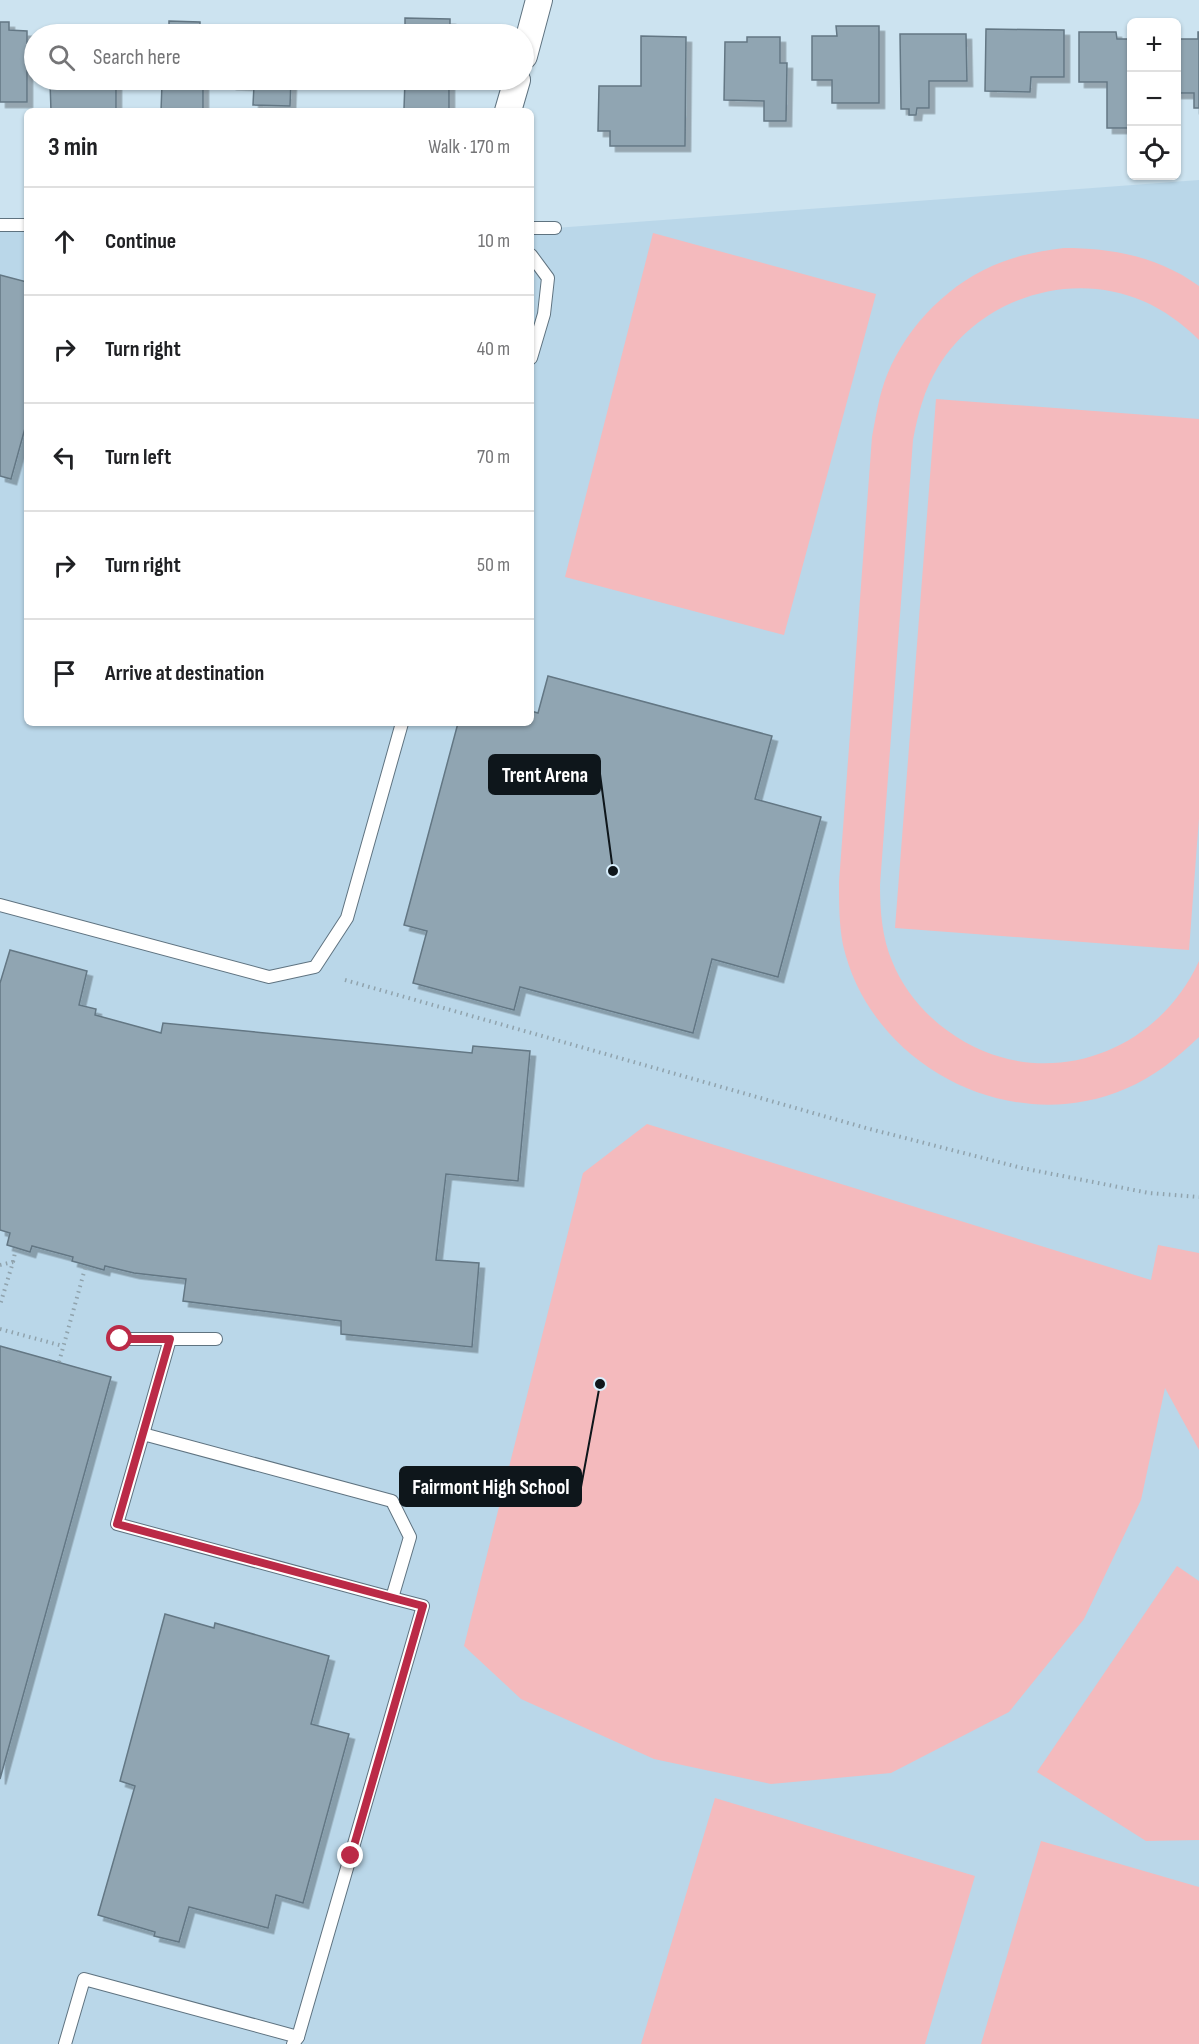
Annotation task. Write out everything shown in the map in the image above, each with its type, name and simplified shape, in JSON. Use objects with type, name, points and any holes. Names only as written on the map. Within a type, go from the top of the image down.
[{"type":"street","points":[[533,24],[539,0]]},
{"type":"street","points":[[509,108],[514,90]]},
{"type":"lane","points":[[0,225],[24,225]]},
{"type":"lane","points":[[534,228],[555,228]]},
{"type":"lane","points":[[534,259],[548,278],[544,314],[534,348]]},
{"type":"lane","points":[[0,905],[269,977],[315,967],[347,918],[401,726]]},
{"type":"lane","points":[[120,1339],[216,1339]]},
{"type":"lane","points":[[65,2044],[84,1979],[296,2040],[423,1606],[117,1524],[170,1339]]},
{"type":"lane","points":[[143,1434],[392,1501],[410,1538],[392,1598]]},
{"type":"path","points":[[345,980],[854,1125],[1010,1166],[1149,1193],[1199,1197]]},
{"type":"path","points":[[0,1305],[16,1248]]},
{"type":"path","points":[[0,1265],[13,1262]]},
{"type":"path","points":[[59,1362],[86,1265]]},
{"type":"path","points":[[0,1329],[63,1346]]},
{"type":"shaded area","points":[[1199,180],[1199,2044],[0,2044],[0,225],[24,225],[24,726],[534,726],[534,228]]},
{"type":"shaded area","points":[[653,233],[876,294],[784,635],[565,577]]},
{"type":"shaded area","points":[[1064,248],[1118,252],[1135,256],[1168,268],[1199,286],[1199,340],[1173,318],[1143,301],[1115,292],[1086,288],[1057,290],[1028,296],[1002,308],[977,324],[956,343],[938,367],[922,402],[913,440],[880,885],[882,924],[886,943],[902,981],[915,1000],[948,1031],[983,1051],[1019,1061],[1055,1063],[1090,1057],[1124,1043],[1154,1022],[1179,995],[1199,961],[1199,1037],[1165,1066],[1125,1089],[1081,1102],[1037,1104],[993,1097],[952,1081],[914,1057],[883,1026],[858,988],[843,945],[839,882],[872,437],[884,383],[896,356],[919,322],[933,306],[965,280],[1002,262]]},
{"type":"shaded area","points":[[936,399],[1199,419],[1199,818],[1189,950],[895,928]]},
{"type":"shaded area","points":[[647,1124],[1151,1280],[1158,1245],[1199,1253],[1199,1450],[1165,1388],[1141,1500],[1084,1619],[1009,1712],[891,1773],[771,1784],[654,1759],[521,1699],[464,1646],[583,1173]]},
{"type":"shaded area","points":[[1177,1566],[1199,1581],[1199,1840],[1146,1841],[1037,1772]]},
{"type":"shaded area","points":[[715,1798],[975,1876],[925,2044],[641,2044]]},
{"type":"shaded area","points":[[1041,1841],[1199,1887],[1199,2044],[981,2044]]},
{"type":"building","points":[[405,18],[450,19],[450,24],[405,24]]},
{"type":"building","points":[[169,21],[200,22],[200,24],[169,24]]},
{"type":"building","points":[[0,22],[9,22],[9,30],[24,31],[24,90],[27,90],[27,102],[0,102]]},
{"type":"building","points":[[836,26],[879,26],[879,103],[832,103],[832,80],[812,80],[812,36],[837,36]]},
{"type":"building","points":[[986,29],[1064,30],[1064,77],[1031,77],[1030,92],[985,91]]},
{"type":"building","points":[[1079,32],[1116,32],[1117,39],[1127,39],[1127,128],[1107,128],[1107,82],[1079,82]]},
{"type":"building","points":[[1199,32],[1199,108],[1194,108],[1194,93],[1181,93],[1181,39],[1198,39]]},
{"type":"building","points":[[900,34],[966,34],[967,81],[929,81],[929,108],[917,108],[916,115],[909,115],[909,109],[901,109]]},
{"type":"building","points":[[641,36],[686,37],[685,146],[610,146],[610,131],[598,131],[599,86],[641,86]]},
{"type":"building","points":[[747,37],[780,37],[780,63],[787,63],[786,121],[764,121],[764,101],[724,100],[725,42],[747,42]]},
{"type":"building","points":[[50,90],[116,90],[116,108],[51,108]]},
{"type":"building","points":[[162,90],[203,90],[203,108],[161,108]]},
{"type":"building","points":[[254,90],[291,90],[290,106],[253,105]]},
{"type":"building","points":[[405,90],[449,90],[449,108],[404,108]]},
{"type":"building","points":[[0,275],[24,281],[24,432],[11,479],[0,476]]},
{"type":"building","points":[[548,676],[772,736],[755,799],[821,817],[778,977],[712,959],[693,1033],[520,987],[514,1010],[413,983],[427,931],[404,925],[457,726],[534,726],[534,712],[538,713]]},
{"type":"building","points":[[10,950],[87,971],[79,1005],[96,1009],[95,1015],[161,1033],[163,1023],[472,1053],[473,1046],[530,1051],[518,1181],[446,1174],[436,1260],[479,1263],[472,1347],[341,1334],[341,1321],[183,1301],[186,1279],[134,1273],[105,1266],[104,1270],[72,1261],[73,1257],[32,1246],[30,1252],[7,1245],[10,1233],[0,1230],[0,983]]},
{"type":"building","points":[[0,1346],[111,1377],[0,1779]]},
{"type":"building","points":[[165,1614],[214,1628],[215,1623],[329,1656],[311,1724],[349,1734],[303,1903],[276,1895],[268,1928],[189,1907],[179,1942],[154,1936],[155,1932],[98,1915],[135,1786],[120,1781]]},
{"type":"place","name":"Trent Arena","points":[[613,871]]},
{"type":"place","name":"Fairmont High School","points":[[600,1384]]},
{"type":"route","points":[[120,1339],[170,1339],[117,1524],[423,1606],[351,1856]]}]
